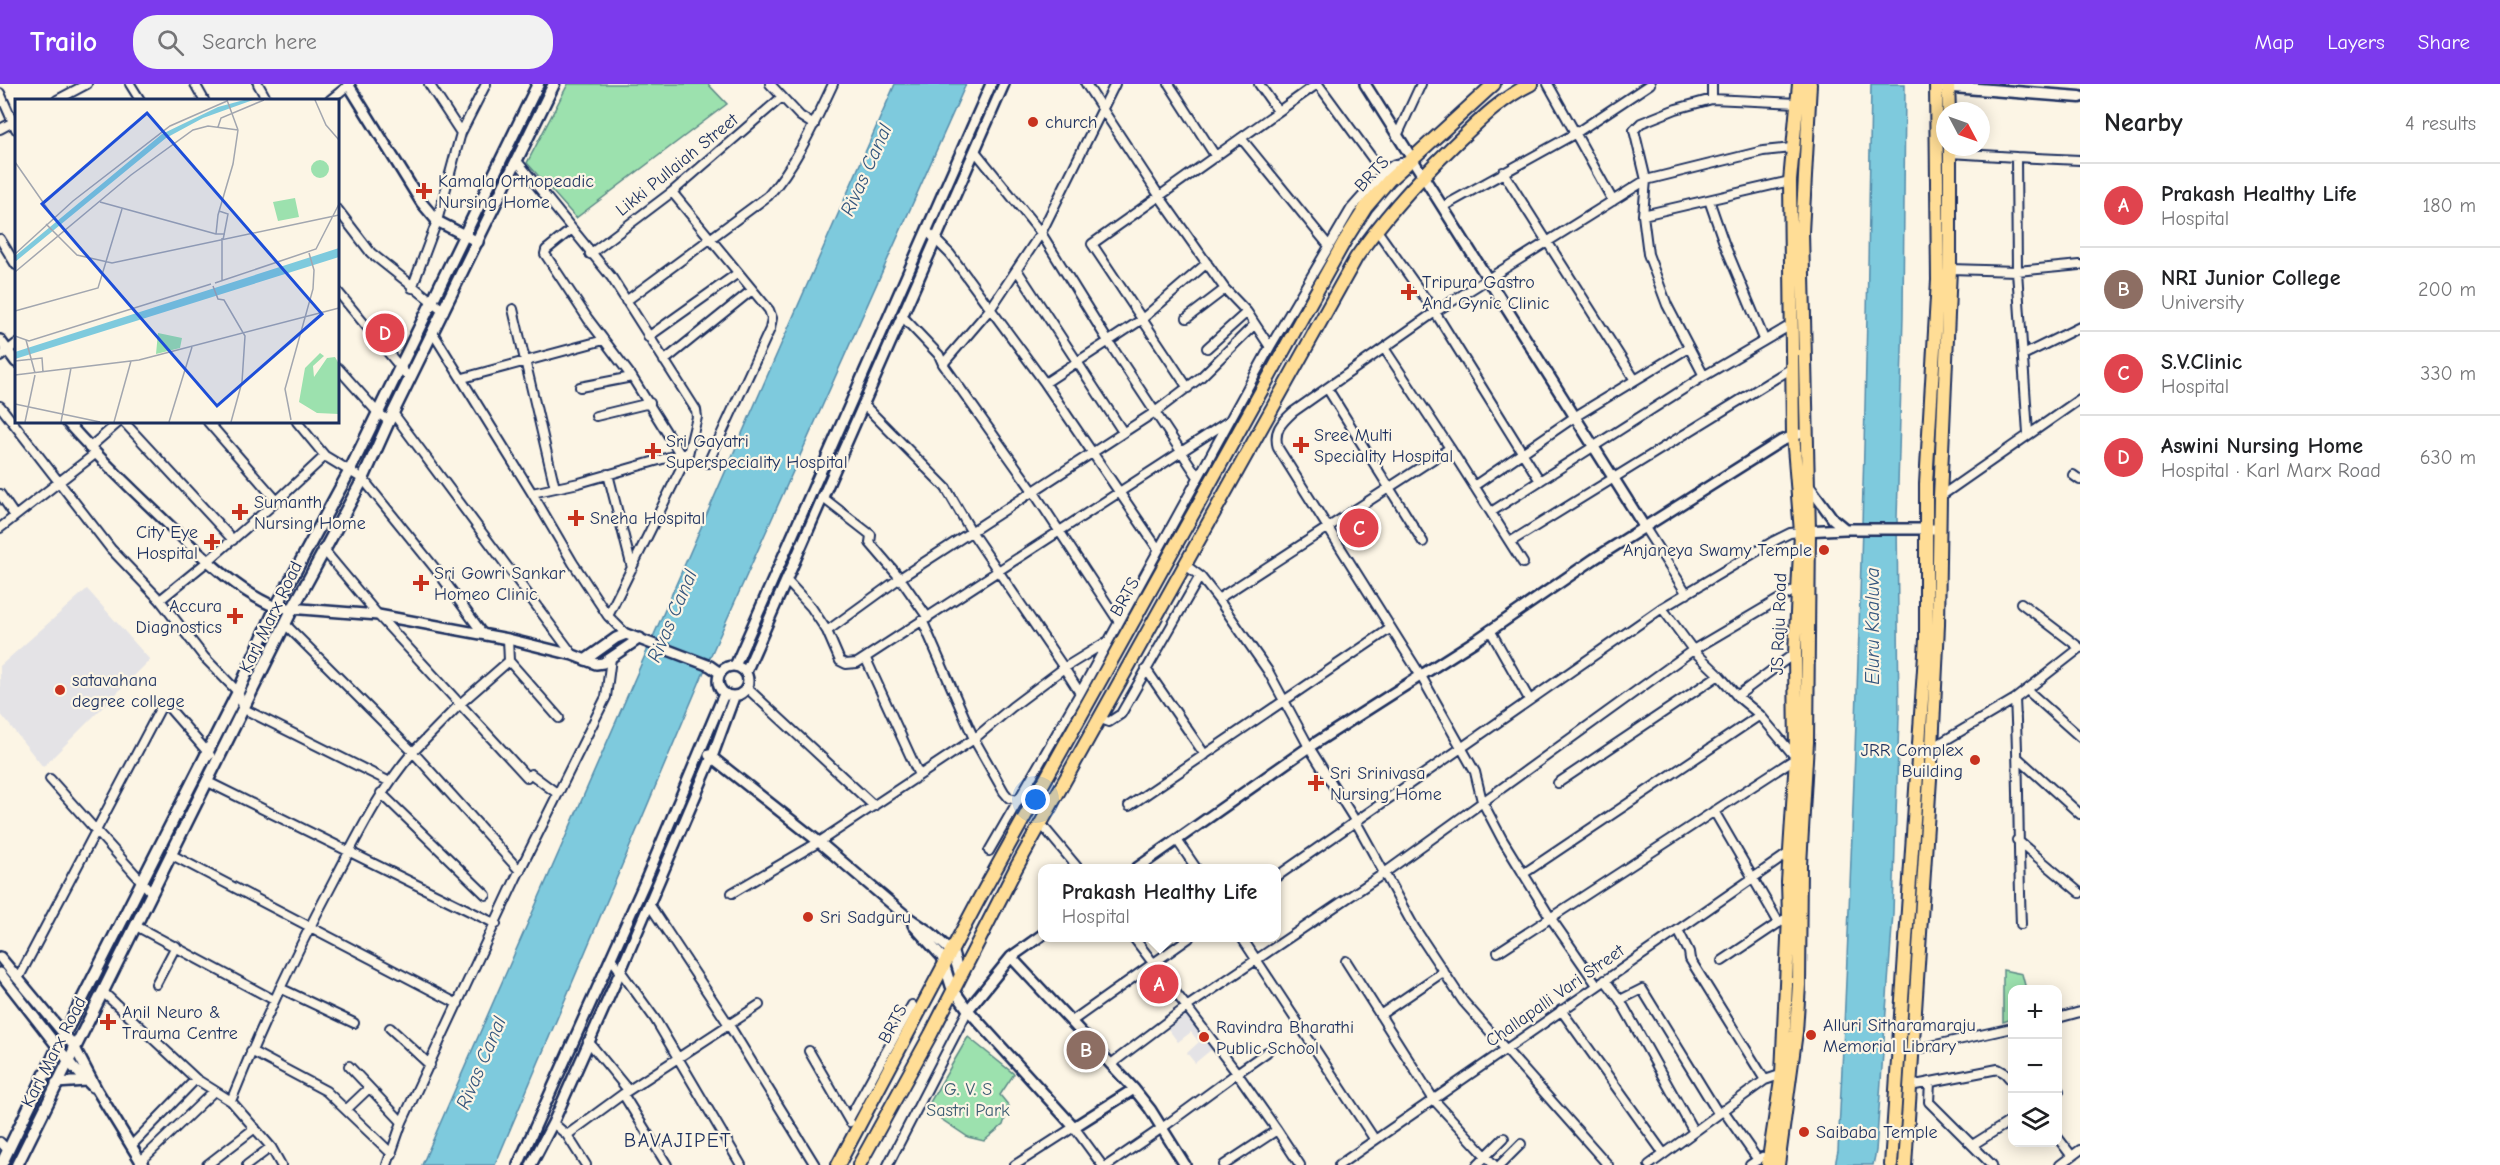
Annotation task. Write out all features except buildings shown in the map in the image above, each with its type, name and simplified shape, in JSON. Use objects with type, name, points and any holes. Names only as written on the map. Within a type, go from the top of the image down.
[{"type":"main road","name":"Karl Marx Road","points":[[2,1165],[58,1047],[238,692],[276,607],[378,413],[538,84]]},
{"type":"main road","name":"Karl Marx Road","points":[[17,1165],[67,1060],[172,855],[293,608],[363,479],[554,84]]},
{"type":"main road","name":"BRTS","points":[[838,1165],[951,951],[1331,263],[1366,207],[1389,180],[1494,84]]},
{"type":"main road","points":[[859,1165],[1098,718],[1348,272],[1376,229],[1422,177],[1497,104],[1531,84]]},
{"type":"main road","name":"JS Raju Road","points":[[1778,1165],[1787,1071],[1799,985],[1800,864],[1808,742],[1805,531],[1793,435],[1791,325],[1790,181],[1799,84]]},
{"type":"main road","name":"JS Raju Road","points":[[1763,1162],[1771,1150],[1787,1071],[1784,919],[1796,758],[1797,588],[1809,486],[1802,232],[1810,84]]},
{"type":"main road","points":[[1942,85],[2080,98]]},
{"type":"main road","points":[[1942,85],[1947,102]]},
{"type":"main road","points":[[1891,1165],[1926,639],[1926,503],[1938,280],[1942,85]]},
{"type":"main road","points":[[1905,1165],[1932,748],[1950,269],[1950,156]]},
{"type":"street","points":[[71,97],[77,86],[87,84]]},
{"type":"street","points":[[130,84],[139,99]]},
{"type":"street","points":[[195,84],[203,99]]},
{"type":"street","points":[[258,84],[266,99]]},
{"type":"street","points":[[331,99],[349,84],[421,202],[437,221],[478,242]]},
{"type":"street","points":[[429,84],[461,133]]},
{"type":"street","points":[[412,288],[437,221],[461,133],[486,84]]},
{"type":"street","points":[[770,84],[800,116],[814,125]]},
{"type":"street","points":[[626,301],[768,196],[778,185],[814,125],[833,84]]},
{"type":"street","points":[[735,666],[991,84]]},
{"type":"street","points":[[746,672],[735,666],[726,667],[720,673],[717,682],[724,694],[734,697],[747,688],[746,672],[1004,84]]},
{"type":"street","points":[[1086,84],[1160,197],[1225,289],[1247,312],[1270,347]]},
{"type":"street","points":[[943,364],[990,308],[1041,232],[1115,84]]},
{"type":"street","points":[[1169,84],[1216,157]]},
{"type":"street","points":[[1259,84],[1278,111]]},
{"type":"street","points":[[1188,388],[1092,244],[1317,84],[1383,173]]},
{"type":"street","points":[[1365,84],[1687,594]]},
{"type":"street","points":[[1397,135],[1420,84]]},
{"type":"street","points":[[1548,84],[1613,201]]},
{"type":"street","points":[[1444,206],[1576,133],[1650,84]]},
{"type":"street","points":[[1712,84],[1712,99]]},
{"type":"street","points":[[0,93],[15,124],[0,129]]},
{"type":"street","name":"Likki Pullaiah Street","points":[[590,254],[672,192],[782,98]]},
{"type":"street","points":[[1704,376],[1688,348],[1653,270],[1645,239],[1643,215],[1646,180],[1634,130],[1641,123],[1676,109],[1712,99],[1798,103]]},
{"type":"street","points":[[1242,138],[1329,246]]},
{"type":"street","points":[[1597,986],[1523,874],[1482,801],[1475,772],[1421,676],[1326,528],[1278,448],[1275,440],[1276,433],[1281,423],[1435,312],[1646,180],[1753,153],[1792,148]]},
{"type":"street","points":[[975,151],[1041,232],[1108,341],[1198,477]]},
{"type":"street","points":[[1990,154],[2080,160]]},
{"type":"street","points":[[2016,157],[2017,271],[2028,433]]},
{"type":"street","points":[[989,851],[1080,693],[1270,347],[1351,209],[1383,173],[1393,165],[1411,160]]},
{"type":"street","points":[[517,161],[590,254],[612,278],[696,410],[697,417],[684,454],[608,616]]},
{"type":"street","points":[[1503,172],[1635,380]]},
{"type":"street","points":[[1643,215],[1790,181]]},
{"type":"street","points":[[672,192],[769,310],[772,318],[770,329],[708,463]]},
{"type":"street","points":[[1709,200],[1724,243],[1764,339]]},
{"type":"street","points":[[339,211],[371,253],[412,288],[444,311]]},
{"type":"street","points":[[572,229],[546,250],[545,254],[684,454]]},
{"type":"street","points":[[1376,229],[1435,312],[1540,481]]},
{"type":"street","points":[[927,231],[937,238],[1045,383],[1158,549]]},
{"type":"street","points":[[0,238],[15,264]]},
{"type":"street","points":[[1045,383],[1141,320],[1207,263]]},
{"type":"street","points":[[1950,269],[2017,271],[2080,265]]},
{"type":"street","points":[[1017,270],[1123,432]]},
{"type":"street","points":[[648,337],[738,273]]},
{"type":"street","points":[[1187,318],[1225,289]]},
{"type":"street","points":[[664,361],[752,290]]},
{"type":"street","points":[[339,293],[410,379]]},
{"type":"street","points":[[513,309],[555,488]]},
{"type":"street","points":[[1207,348],[1247,312]]},
{"type":"street","points":[[902,315],[939,355],[943,364],[1033,491],[1119,622]]},
{"type":"street","points":[[828,631],[900,578],[1155,412],[1188,388],[1254,325]]},
{"type":"street","points":[[1491,512],[1704,376],[1791,325]]},
{"type":"street","points":[[2023,355],[2080,327]]},
{"type":"street","points":[[433,333],[463,378],[573,563],[608,616],[626,634],[710,666],[720,673]]},
{"type":"street","points":[[0,340],[4,354]]},
{"type":"street","points":[[463,378],[604,340]]},
{"type":"street","points":[[1384,348],[1523,563]]},
{"type":"street","points":[[1474,486],[1576,416],[1688,348]]},
{"type":"street","points":[[1510,542],[1792,368]]},
{"type":"street","points":[[339,369],[378,413],[391,417],[573,655]]},
{"type":"street","points":[[580,387],[632,377]]},
{"type":"street","points":[[1327,388],[1423,542]]},
{"type":"street","points":[[1926,503],[1940,497],[2028,433],[2080,399]]},
{"type":"street","points":[[596,416],[650,404]]},
{"type":"street","points":[[863,404],[946,488],[971,531],[1080,693]]},
{"type":"street","points":[[0,406],[111,549],[160,600],[204,657],[238,692],[244,709],[388,781]]},
{"type":"street","points":[[787,581],[811,607],[828,631],[840,661],[846,664],[866,659],[1230,421]]},
{"type":"street","points":[[68,423],[92,451],[208,561],[263,602],[276,607],[378,615],[508,639],[573,655],[596,664],[643,639]]},
{"type":"street","points":[[0,528],[59,482],[121,423]]},
{"type":"street","points":[[123,423],[233,540]]},
{"type":"street","points":[[208,423],[277,501]]},
{"type":"street","points":[[298,423],[325,456],[363,479],[438,572],[483,634]]},
{"type":"street","points":[[1143,864],[1309,747],[1421,676],[1594,559],[1793,435],[1807,433]]},
{"type":"street","points":[[1218,599],[1450,448]]},
{"type":"street","points":[[532,493],[684,454]]},
{"type":"street","points":[[160,600],[233,540],[325,456]]},
{"type":"street","points":[[608,474],[632,568]]},
{"type":"street","points":[[1809,486],[1833,519],[1845,529]]},
{"type":"street","points":[[0,494],[15,516]]},
{"type":"street","points":[[822,497],[871,535],[870,543],[900,578],[925,620],[974,739],[1004,792],[1009,798],[1017,800]]},
{"type":"street","points":[[1281,874],[1662,608],[1774,541],[1790,533],[1805,531],[1940,530]]},
{"type":"street","points":[[323,549],[378,615],[529,776],[558,795]]},
{"type":"street","points":[[1184,564],[1200,576],[1268,671],[1309,747],[1356,822],[1383,874],[1463,1001],[1608,1165]]},
{"type":"street","points":[[1098,718],[1109,722],[1121,714],[1200,576]]},
{"type":"street","points":[[1281,941],[1383,874],[1693,650],[1797,588]]},
{"type":"street","points":[[1932,748],[2015,699],[2080,648],[2021,603]]},
{"type":"street","points":[[1498,952],[1796,758],[1760,715],[1737,696],[1693,650],[1662,608]]},
{"type":"street","points":[[286,625],[413,752],[520,871]]},
{"type":"street","points":[[1129,806],[1391,628]]},
{"type":"street","points":[[1490,630],[1529,699]]},
{"type":"street","points":[[585,660],[616,638],[626,634]]},
{"type":"street","points":[[508,639],[509,661],[559,718]]},
{"type":"street","points":[[732,893],[819,842],[974,739],[1064,668],[1108,640]]},
{"type":"street","points":[[1737,696],[1795,652]]},
{"type":"street","points":[[387,1165],[402,1122],[520,871],[606,697],[611,658]]},
{"type":"street","points":[[866,659],[919,775]]},
{"type":"street","points":[[231,1101],[274,1000],[388,781],[461,703],[509,661]]},
{"type":"street","points":[[1146,669],[1205,754]]},
{"type":"street","points":[[1558,783],[1719,675]]},
{"type":"street","points":[[747,688],[874,806]]},
{"type":"street","points":[[2027,690],[2080,736]]},
{"type":"street","points":[[518,1165],[702,750],[724,694]]},
{"type":"street","points":[[531,1165],[553,1123],[621,970],[712,757],[734,697]]},
{"type":"street","points":[[2015,699],[2019,759],[2018,840],[2021,924]]},
{"type":"street","points":[[18,979],[160,709],[166,706],[170,709],[207,753],[218,762]]},
{"type":"street","points":[[1523,874],[1760,715]]},
{"type":"street","points":[[702,750],[819,842],[906,916],[931,933],[957,959],[960,976]]},
{"type":"street","points":[[2019,759],[2080,814]]},
{"type":"street","points":[[50,779],[152,894]]},
{"type":"street","points":[[208,782],[496,924]]},
{"type":"street","points":[[381,794],[486,895]]},
{"type":"street","points":[[1713,811],[1754,878],[1784,919],[1722,961]]},
{"type":"street","points":[[1042,825],[1075,864]]},
{"type":"street","points":[[1177,840],[1193,864]]},
{"type":"street","points":[[2018,840],[2080,893]]},
{"type":"street","name":"Challapalli Vari Street","points":[[1340,1165],[1790,853]]},
{"type":"street","points":[[172,855],[458,1004]]},
{"type":"street","points":[[649,904],[729,1025],[815,1165]]},
{"type":"street","points":[[906,916],[940,954],[953,990],[968,1010],[1074,1127],[1102,1165]]},
{"type":"street","points":[[136,926],[274,1000]]},
{"type":"street","points":[[1678,930],[1690,959],[1765,1080]]},
{"type":"street","points":[[888,1165],[968,1010],[1011,957],[1038,938]]},
{"type":"street","points":[[1137,942],[1237,1072],[1300,1165]]},
{"type":"street","points":[[1072,1021],[1183,942]]},
{"type":"street","points":[[1245,942],[1375,1140]]},
{"type":"street","points":[[1111,1064],[1188,1006],[1280,942]]},
{"type":"street","points":[[156,984],[176,946]]},
{"type":"street","points":[[0,957],[74,1046],[97,1090],[142,1163],[214,1091]]},
{"type":"street","points":[[1011,957],[1134,1089],[1185,1165]]},
{"type":"street","points":[[611,958],[678,1057],[741,1165]]},
{"type":"street","points":[[1346,962],[1434,1100],[1494,1165]]},
{"type":"street","points":[[1380,1015],[1443,972]]},
{"type":"street","points":[[0,974],[67,1060],[97,1090]]},
{"type":"street","points":[[1605,980],[1620,1000],[1694,1132]]},
{"type":"street","points":[[280,988],[354,1023]]},
{"type":"street","points":[[1620,1000],[1642,989],[1721,1112],[1763,1162],[1750,1165]]},
{"type":"street","points":[[103,992],[196,1079],[231,1101],[271,1147],[281,1165]]},
{"type":"street","points":[[567,1134],[625,1092],[759,1005]]},
{"type":"street","points":[[849,1119],[912,1005]]},
{"type":"street","points":[[1561,1010],[1608,1072],[1664,1154]]},
{"type":"street","points":[[2062,1017],[2079,1015]]},
{"type":"street","points":[[390,1028],[430,1065]]},
{"type":"street","points":[[1913,1050],[2008,1029]]},
{"type":"street","points":[[588,1041],[625,1092],[667,1165]]},
{"type":"street","points":[[809,1050],[856,1132]]},
{"type":"street","points":[[251,1051],[326,1091],[392,1154]]},
{"type":"street","points":[[1108,1165],[1267,1052]]},
{"type":"street","points":[[349,1066],[368,1089],[402,1122]]},
{"type":"street","points":[[1910,1086],[1998,1069],[2008,1076]]},
{"type":"street","points":[[1649,1165],[1765,1080],[1787,1071]]},
{"type":"street","points":[[131,1146],[196,1079]]},
{"type":"street","points":[[56,1083],[86,1081]]},
{"type":"street","points":[[1929,1082],[1929,1102],[1974,1144],[1992,1165]]},
{"type":"street","points":[[347,1109],[368,1089]]},
{"type":"street","points":[[1016,1165],[1134,1089]]},
{"type":"street","points":[[553,1123],[567,1134],[586,1165]]},
{"type":"street","points":[[1974,1144],[2008,1123]]},
{"type":"street","points":[[207,1165],[255,1128]]},
{"type":"street","points":[[1224,1165],[1277,1130]]},
{"type":"street","points":[[1477,1165],[1504,1138]]},
{"type":"street","points":[[0,1142],[9,1150]]},
{"type":"street","points":[[2062,1143],[2071,1155]]},
{"type":"street","points":[[1500,1165],[1521,1144]]},
{"type":"street","points":[[247,1165],[271,1147]]},
{"type":"street","points":[[2060,1165],[2080,1150]]},
{"type":"shaded area","name":"satavahana degree college","points":[[87,589],[150,660],[43,767],[0,713],[0,666]]},
{"type":"shaded area","name":"Ravindra Bharathi Public School","points":[[1191,1010],[1218,1044],[1195,1063],[1187,1053],[1199,1042],[1191,1032],[1178,1042],[1168,1029]]},
{"type":"green space","points":[[568,84],[708,84],[727,104],[576,218],[527,163]]},
{"type":"green space","points":[[2003,970],[2022,974],[2025,985],[2008,985],[2008,1020],[2003,1022]]},
{"type":"green space","name":"G. V. S Sastri Park","points":[[968,1037],[1014,1074],[1000,1095],[1009,1106],[1003,1125],[984,1141],[968,1137],[926,1109]]},
{"type":"water","name":"Rivas Canal","points":[[895,84],[966,84],[711,655],[495,1165],[422,1165]]},
{"type":"water","name":"Eluru Kaaluva","points":[[1871,84],[1905,84],[1903,317],[1897,518],[1899,716],[1893,913],[1876,1151],[1873,1165],[1835,1165],[1838,1151],[1855,751]]},
{"type":"place","name":"church","points":[[1033,122]]},
{"type":"place","name":"Kamala Orthopeadic Nursing Home","points":[[424,191]]},
{"type":"place","name":"Tripura Gastro And Gynic Clinic","points":[[1409,292]]},
{"type":"place","name":"Aswini Nursing Home","points":[[385,333]]},
{"type":"place","name":"Sree Multi Speciality Hospital","points":[[1301,445]]},
{"type":"place","name":"Sri Gayatri Superspeciality Hospital","points":[[653,451]]},
{"type":"place","name":"Sumanth Nursing Home","points":[[240,512]]},
{"type":"place","name":"Sneha Hospital","points":[[576,518]]},
{"type":"place","name":"S.V.Clinic","points":[[1359,528]]},
{"type":"place","name":"City Eye Hospital","points":[[212,542]]},
{"type":"place","name":"Anjaneya Swamy Temple","points":[[1824,550]]},
{"type":"place","name":"Sri Gowri Sankar Homeo Clinic","points":[[421,583]]},
{"type":"place","name":"Accura Diagnostics","points":[[235,616]]},
{"type":"place","name":"satavahana degree college","points":[[60,690]]},
{"type":"place","name":"JRR Complex Building","points":[[1975,760]]},
{"type":"place","name":"Sri Srinivasa Nursing Home","points":[[1316,783]]},
{"type":"place","name":"Sri Sadguru","points":[[808,917]]},
{"type":"place","name":"Prakash Healthy Life","points":[[1159,984]]},
{"type":"place","name":"Anil Neuro & Trauma Centre","points":[[108,1022]]},
{"type":"place","name":"Alluri Sitharamaraju Memorial Library","points":[[1811,1035]]},
{"type":"place","name":"Ravindra Bharathi Public School","points":[[1204,1037]]},
{"type":"place","name":"NRI Junior College","points":[[1086,1050]]},
{"type":"place","name":"Saibaba Temple","points":[[1804,1132]]},
{"type":"district","name":"BAVAJIPET","points":[[678,1140]]}]
